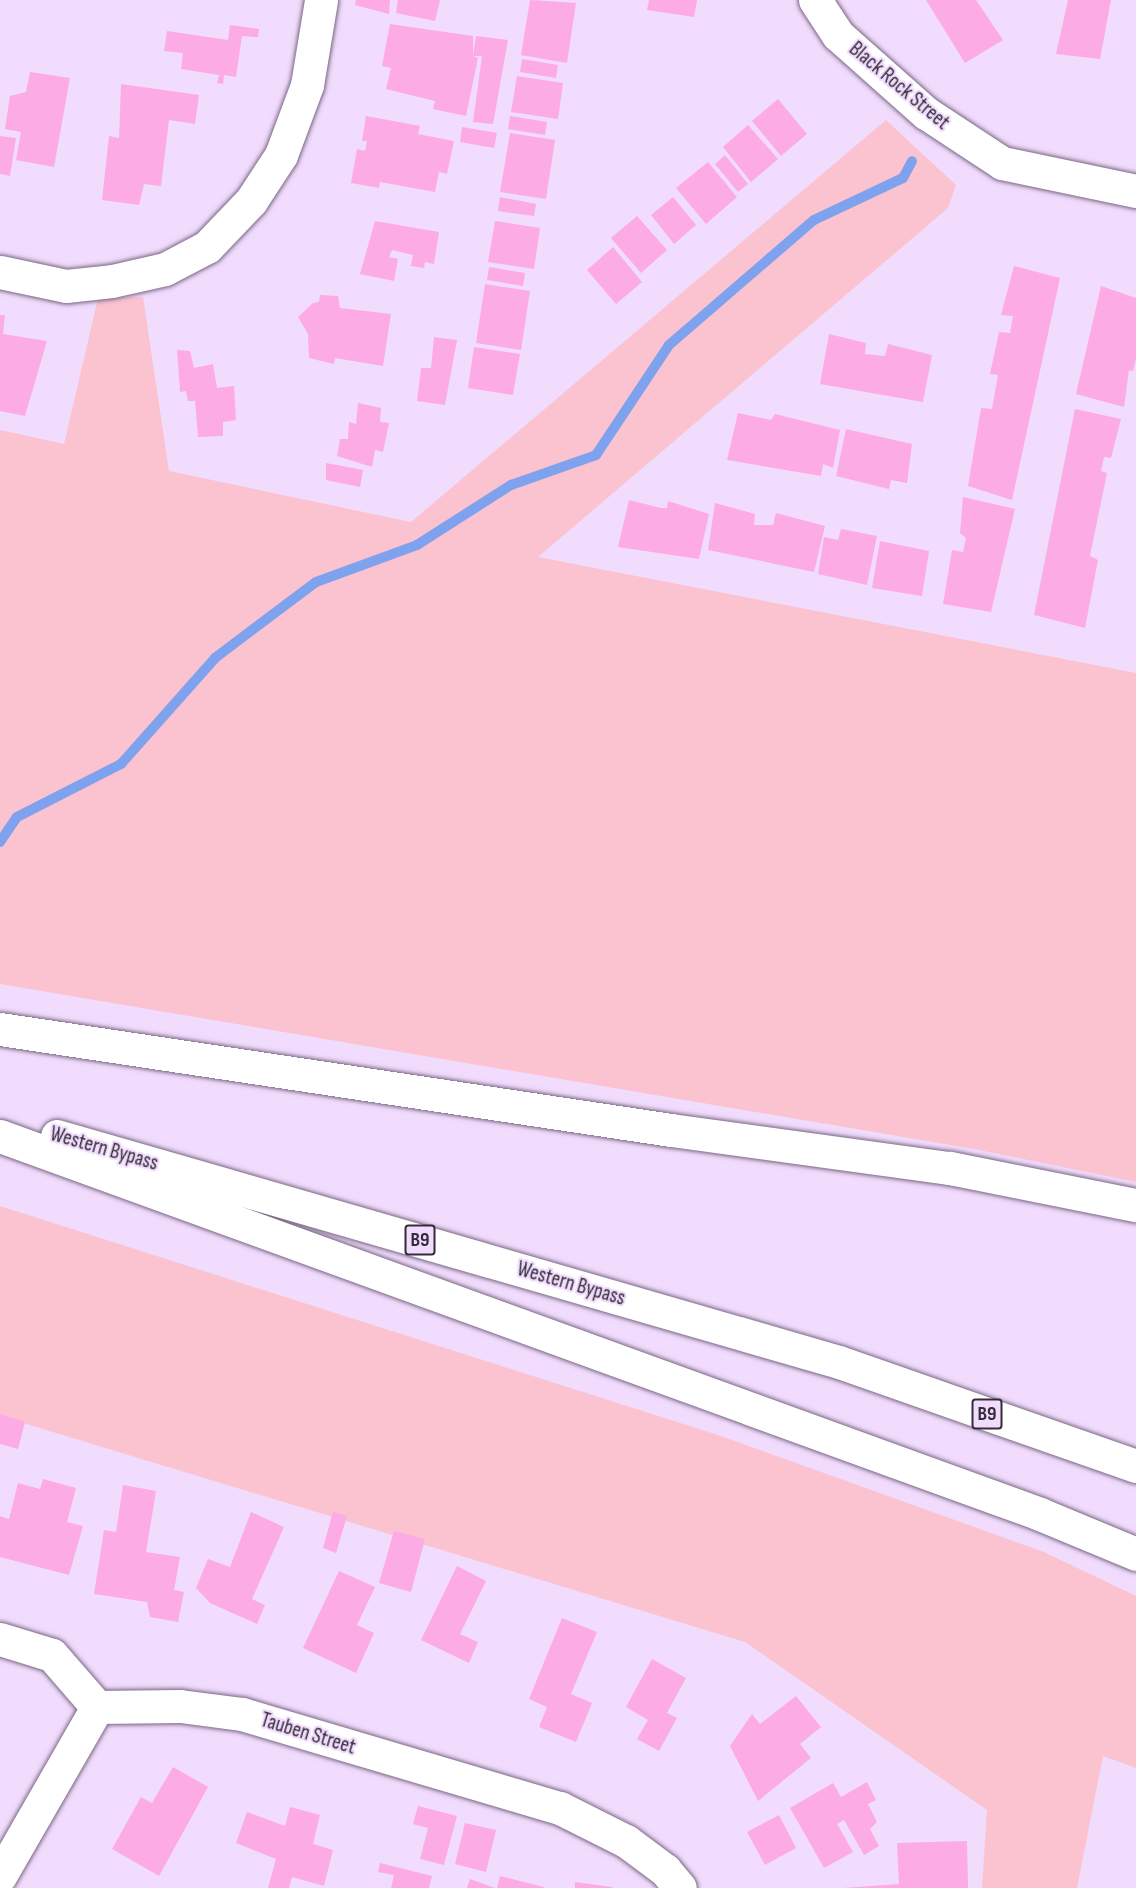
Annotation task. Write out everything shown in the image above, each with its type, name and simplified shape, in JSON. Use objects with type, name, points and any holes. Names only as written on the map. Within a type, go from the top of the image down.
[{"type":"main road","points":[[0,272],[66,286],[112,280],[165,269],[207,247],[251,201],[281,155],[307,85],[321,0]]},
{"type":"main road","name":"Black Rock Street","points":[[815,0],[838,35],[926,113],[1002,163],[1136,191]]},
{"type":"main road","points":[[0,1029],[670,1130],[950,1168],[1136,1205]]},
{"type":"main road","name":"Western Bypass","points":[[0,1119],[839,1362],[1136,1466]]},
{"type":"main road","points":[[0,1136],[1040,1514],[1136,1554]]},
{"type":"main road","points":[[0,1638],[52,1655],[97,1707],[0,1876]]},
{"type":"main road","name":"Tauben Street","points":[[97,1707],[180,1706],[243,1714],[560,1808],[626,1841],[665,1870],[680,1888]]},
{"type":"shaded area","points":[[886,120],[956,185],[948,208],[538,557],[1136,673],[1136,1182],[974,1149],[0,984],[0,430],[64,444],[98,298],[143,297],[169,471],[411,522]]},
{"type":"shaded area","points":[[0,1206],[721,1436],[1044,1552],[1136,1596],[1136,1768],[1103,1756],[1077,1888],[982,1888],[987,1810],[745,1642],[0,1416]]},
{"type":"building","points":[[356,0],[390,0],[389,14],[355,5]]},
{"type":"building","points":[[398,0],[440,0],[435,21],[396,13]]},
{"type":"building","points":[[530,0],[576,3],[567,63],[521,55]]},
{"type":"building","points":[[649,0],[697,0],[694,17],[647,10]]},
{"type":"building","points":[[926,0],[976,0],[1003,40],[965,63]]},
{"type":"building","points":[[1068,0],[1111,0],[1100,59],[1056,54]]},
{"type":"building","points":[[390,24],[473,36],[473,56],[478,58],[466,116],[433,109],[435,101],[386,89],[391,68],[382,66]]},
{"type":"building","points":[[230,25],[259,29],[258,37],[242,36],[236,77],[224,75],[223,84],[217,83],[219,75],[181,69],[183,53],[164,51],[167,31],[228,40]]},
{"type":"building","points":[[476,36],[508,40],[493,124],[473,122],[482,56],[473,56]]},
{"type":"building","points":[[522,59],[558,65],[556,78],[520,72]]},
{"type":"building","points":[[30,72],[70,78],[54,167],[16,160],[21,132],[5,129],[10,96],[26,92]]},
{"type":"building","points":[[517,76],[563,83],[558,119],[511,112]]},
{"type":"building","points":[[121,84],[199,95],[195,124],[169,120],[161,186],[144,184],[139,205],[102,200],[109,136],[119,138]]},
{"type":"building","points":[[778,99],[807,134],[781,156],[752,121]]},
{"type":"building","points":[[366,116],[420,126],[418,134],[454,141],[447,174],[439,172],[435,192],[380,182],[379,188],[351,183],[357,149],[365,151],[367,141],[362,141]]},
{"type":"building","points":[[510,116],[547,122],[545,135],[508,129]]},
{"type":"building","points":[[748,125],[778,159],[751,182],[723,147]]},
{"type":"building","points":[[462,127],[497,133],[494,148],[460,142]]},
{"type":"building","points":[[510,133],[555,140],[546,199],[500,192]]},
{"type":"building","points":[[0,136],[16,138],[10,176],[0,174]]},
{"type":"building","points":[[725,155],[748,184],[738,192],[715,164]]},
{"type":"building","points":[[708,162],[737,197],[706,224],[676,188]]},
{"type":"building","points":[[500,197],[536,204],[534,216],[498,211]]},
{"type":"building","points":[[673,197],[696,225],[674,244],[651,215]]},
{"type":"building","points":[[637,216],[667,250],[641,273],[611,238]]},
{"type":"building","points":[[375,221],[439,232],[434,264],[425,262],[424,268],[411,266],[413,255],[392,250],[389,257],[398,259],[394,281],[360,274]]},
{"type":"building","points":[[495,221],[540,228],[534,269],[488,262]]},
{"type":"building","points":[[613,247],[642,282],[616,304],[587,270]]},
{"type":"building","points":[[1014,266],[1060,278],[1012,500],[968,486],[981,408],[992,409],[998,375],[990,374],[999,332],[1010,333],[1013,316],[1001,315]]},
{"type":"building","points":[[489,267],[525,273],[523,286],[487,280]]},
{"type":"building","points":[[485,284],[530,291],[521,350],[476,343]]},
{"type":"building","points":[[1101,286],[1136,298],[1136,359],[1133,371],[1129,370],[1124,407],[1076,394]]},
{"type":"building","points":[[320,295],[338,296],[340,308],[391,314],[383,366],[335,358],[334,364],[309,358],[308,334],[298,317],[313,303],[319,302]]},
{"type":"building","points":[[0,315],[5,315],[3,334],[47,341],[25,416],[0,411]]},
{"type":"building","points":[[829,334],[866,343],[865,354],[885,356],[888,344],[932,355],[923,402],[820,384]]},
{"type":"building","points":[[434,337],[457,340],[445,405],[417,401],[421,368],[431,368]]},
{"type":"building","points":[[474,347],[520,354],[513,395],[468,388]]},
{"type":"building","points":[[177,350],[190,351],[194,368],[213,364],[217,388],[234,386],[236,420],[223,422],[223,436],[198,437],[195,401],[188,401],[186,391],[180,392]]},
{"type":"building","points":[[358,403],[381,408],[380,422],[389,423],[383,452],[375,450],[372,467],[337,456],[340,439],[348,439],[349,422],[356,424]]},
{"type":"building","points":[[1075,409],[1121,419],[1111,458],[1104,457],[1101,471],[1107,473],[1090,556],[1098,560],[1085,628],[1034,615]]},
{"type":"building","points":[[738,413],[771,420],[775,414],[840,430],[833,468],[823,464],[821,476],[727,460]]},
{"type":"building","points":[[846,429],[912,444],[907,483],[891,480],[889,489],[836,476]]},
{"type":"building","points":[[326,463],[363,470],[360,487],[326,480]]},
{"type":"building","points":[[963,497],[1015,509],[991,612],[943,604],[952,550],[963,552],[966,538],[960,533]]},
{"type":"building","points":[[629,500],[661,508],[667,508],[668,501],[709,514],[699,559],[618,547]]},
{"type":"building","points":[[715,503],[755,514],[754,525],[773,525],[776,513],[825,526],[814,572],[708,550]]},
{"type":"building","points":[[841,529],[877,536],[867,585],[818,574],[824,537],[838,540]]},
{"type":"building","points":[[880,541],[929,551],[922,596],[872,588]]},
{"type":"building","points":[[0,1414],[25,1422],[18,1449],[0,1444]]},
{"type":"building","points":[[43,1479],[76,1488],[67,1522],[83,1526],[69,1575],[0,1557],[0,1516],[9,1519],[18,1483],[40,1489]]},
{"type":"building","points":[[123,1485],[156,1491],[146,1552],[180,1557],[174,1590],[184,1592],[178,1622],[150,1617],[147,1602],[94,1594],[104,1530],[116,1532]]},
{"type":"building","points":[[251,1512],[284,1527],[252,1599],[265,1605],[257,1624],[210,1603],[196,1588],[208,1559],[230,1567]]},
{"type":"building","points":[[333,1512],[347,1516],[336,1553],[323,1548]]},
{"type":"building","points":[[394,1531],[425,1539],[411,1592],[379,1583]]},
{"type":"building","points":[[457,1566],[486,1581],[460,1634],[478,1642],[469,1663],[421,1640]]},
{"type":"building","points":[[339,1571],[375,1587],[357,1625],[374,1633],[356,1673],[303,1648]]},
{"type":"building","points":[[562,1618],[597,1632],[571,1694],[592,1703],[576,1742],[539,1727],[547,1707],[529,1699]]},
{"type":"building","points":[[652,1659],[686,1678],[667,1713],[677,1718],[659,1751],[637,1739],[648,1720],[626,1707]]},
{"type":"building","points":[[796,1696],[821,1727],[800,1744],[811,1758],[758,1801],[730,1746],[752,1714],[760,1724]]},
{"type":"building","points":[[173,1767],[208,1787],[159,1876],[112,1849],[141,1797],[152,1803]]},
{"type":"building","points":[[867,1782],[876,1800],[868,1804],[877,1822],[870,1829],[879,1846],[864,1855],[844,1820],[837,1824],[853,1852],[824,1868],[790,1808],[833,1783],[841,1797]]},
{"type":"building","points":[[418,1806],[457,1816],[444,1865],[420,1859],[428,1828],[413,1824]]},
{"type":"building","points":[[290,1807],[320,1815],[313,1844],[333,1850],[324,1886],[292,1877],[289,1888],[268,1888],[276,1859],[236,1843],[247,1812],[285,1826]]},
{"type":"building","points":[[779,1815],[796,1848],[765,1865],[747,1832]]},
{"type":"building","points":[[465,1823],[496,1830],[486,1872],[455,1864]]},
{"type":"building","points":[[967,1841],[968,1888],[843,1888],[899,1884],[897,1843]]},
{"type":"building","points":[[380,1863],[432,1876],[429,1888],[391,1888],[394,1875],[378,1872]]},
{"type":"building","points":[[500,1876],[544,1887],[497,1888]]},
{"type":"building","points":[[470,1879],[495,1888],[467,1888]]},
{"type":"building","points":[[575,1882],[612,1887],[612,1888],[575,1888]]},
{"type":"waterway","points":[[0,842],[17,817],[121,764],[215,658],[316,582],[417,545],[511,485],[596,455],[669,345],[814,220],[903,178],[912,161]]}]
